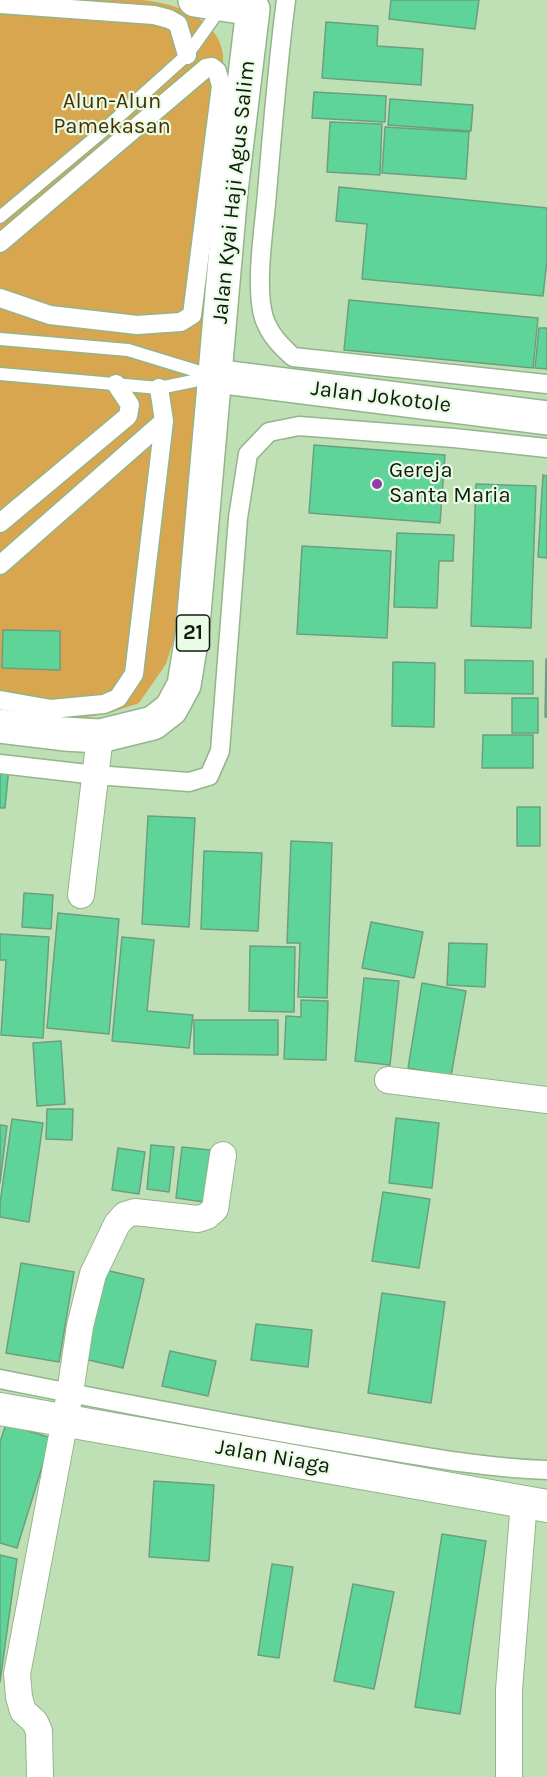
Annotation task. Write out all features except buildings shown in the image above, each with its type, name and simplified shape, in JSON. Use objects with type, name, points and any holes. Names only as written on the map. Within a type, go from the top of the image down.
[{"type":"highway","name":"Jalan Kyai Haji Agus Salim","points":[[215,376],[231,190],[224,4]]},
{"type":"highway","name":"Jalan Jokotole","points":[[215,376],[547,418]]},
{"type":"highway","name":"21","points":[[0,726],[100,736],[153,723],[171,710],[184,685],[192,636],[215,376]]},
{"type":"street","points":[[286,0],[279,50],[260,297],[264,318],[276,342],[293,357],[547,384]]},
{"type":"street","points":[[0,3],[154,15],[169,19],[178,24],[187,55]]},
{"type":"street","points":[[0,243],[206,68],[212,67],[217,71],[221,86],[220,97],[192,315],[181,322],[137,325],[50,315],[0,298]]},
{"type":"street","points":[[0,523],[128,416],[130,405],[116,384]]},
{"type":"street","points":[[0,700],[51,710],[104,704],[118,698],[134,674],[164,421],[159,388]]},
{"type":"street","points":[[0,565],[164,421]]},
{"type":"street","points":[[0,764],[96,775],[189,782],[209,776],[220,751],[238,519],[245,476],[249,454],[269,432],[299,426],[547,448]]},
{"type":"street","points":[[81,895],[100,736]]},
{"type":"street","points":[[388,1080],[547,1100]]},
{"type":"street","points":[[40,1777],[39,1731],[35,1722],[23,1711],[17,1674],[80,1326],[93,1274],[117,1224],[125,1215],[135,1212],[198,1219],[207,1216],[215,1209],[223,1155]]},
{"type":"street","points":[[0,1380],[67,1407],[240,1426],[408,1454],[520,1469],[547,1470]]},
{"type":"street","name":"Jalan Niaga","points":[[0,1409],[67,1407],[535,1504]]},
{"type":"street","points":[[509,1777],[509,1690],[535,1504]]},
{"type":"lane","points":[[0,217],[97,136],[187,55],[224,4]]},
{"type":"lane","points":[[0,339],[128,350],[215,376]]},
{"type":"lane","points":[[0,375],[159,388],[215,376]]},
{"type":"green space","name":"Alun-Alun Pamekasan","points":[[0,0],[142,0],[168,4],[193,14],[203,21],[219,41],[223,54],[225,191],[180,620],[166,664],[139,703],[113,712],[61,722],[0,715]]},
{"type":"place","name":"Gereja Santa Maria","points":[[377,484]]}]
